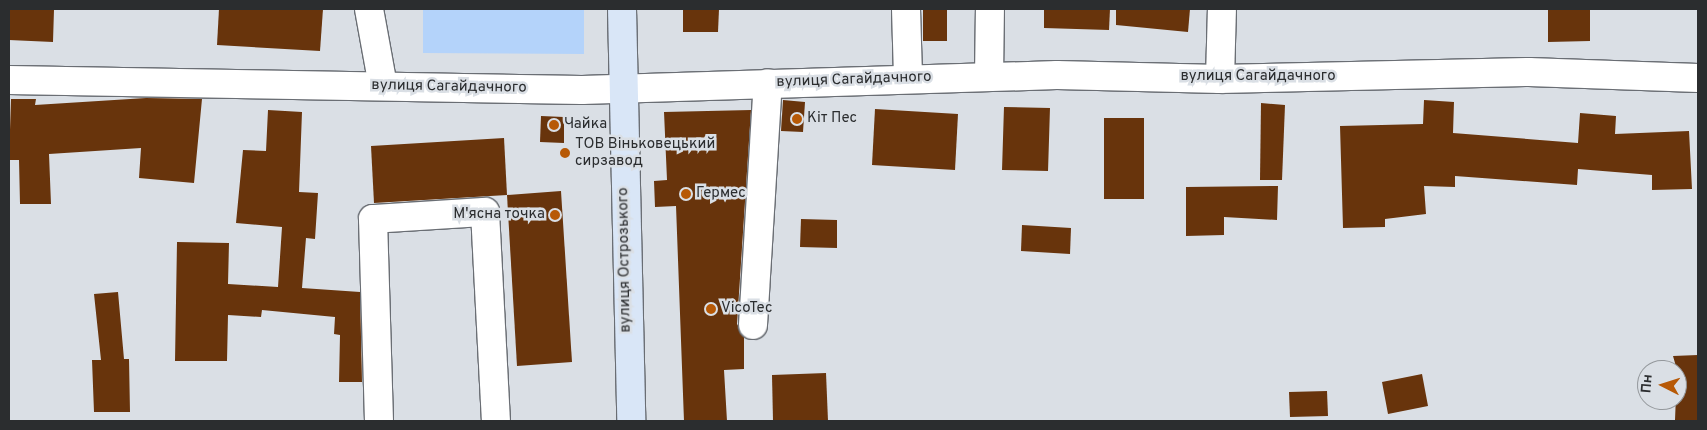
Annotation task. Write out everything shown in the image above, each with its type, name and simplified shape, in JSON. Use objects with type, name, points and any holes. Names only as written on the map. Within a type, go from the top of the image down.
[{"type":"main road","name":"вулиця Острозького","points":[[622,9],[622,88],[631,421]]},
{"type":"street","points":[[369,9],[383,86]]},
{"type":"street","points":[[906,9],[908,77]]},
{"type":"street","points":[[989,77],[990,9]]},
{"type":"street","points":[[1220,79],[1222,9]]},
{"type":"street","name":"вулиця Сагайдачного","points":[[9,80],[622,88],[908,77],[1220,79],[1529,72],[1698,78]]},
{"type":"street","points":[[753,326],[768,83]]},
{"type":"street","points":[[379,421],[373,219],[485,212],[496,421]]},
{"type":"shaded area","points":[[423,9],[584,9],[584,54],[423,53]]},
{"type":"building","points":[[9,9],[54,9],[53,42],[9,40]]},
{"type":"building","points":[[219,9],[323,9],[320,51],[217,45]]},
{"type":"building","points":[[683,9],[719,9],[718,32],[683,32]]},
{"type":"building","points":[[923,9],[947,9],[947,41],[923,41]]},
{"type":"building","points":[[1044,9],[1110,9],[1109,30],[1044,28]]},
{"type":"building","points":[[1116,9],[1190,9],[1188,32],[1116,25]]},
{"type":"building","points":[[1548,9],[1590,9],[1590,41],[1548,42]]},
{"type":"building","points":[[146,98],[202,99],[194,183],[139,178],[141,148],[49,154],[51,204],[20,204],[19,160],[9,160],[11,99],[36,99],[35,105]]},
{"type":"building","points":[[783,100],[805,102],[803,132],[781,131]]},
{"type":"building","points":[[1424,100],[1454,102],[1453,133],[1578,143],[1580,113],[1616,116],[1615,134],[1689,131],[1692,189],[1652,190],[1652,175],[1578,169],[1577,185],[1455,176],[1455,187],[1424,186],[1426,214],[1385,219],[1385,227],[1343,228],[1340,126],[1423,124]]},
{"type":"building","points":[[1261,103],[1285,105],[1282,180],[1260,180]]},
{"type":"building","points":[[1004,107],[1050,108],[1048,171],[1002,170]]},
{"type":"building","points":[[875,109],[958,114],[955,170],[872,165]]},
{"type":"building","points":[[268,110],[302,112],[299,192],[318,193],[315,239],[306,238],[302,288],[360,292],[362,382],[339,382],[340,335],[334,334],[335,317],[262,310],[261,317],[228,315],[227,361],[175,361],[177,242],[229,243],[228,284],[278,287],[282,227],[236,223],[243,150],[266,151]]},
{"type":"building","points":[[751,110],[737,324],[744,337],[744,369],[724,370],[727,421],[684,421],[676,206],[655,207],[654,181],[667,180],[664,112]]},
{"type":"building","points":[[541,116],[564,117],[564,143],[540,142]]},
{"type":"building","points":[[1104,118],[1144,118],[1144,199],[1104,199]]},
{"type":"building","points":[[504,138],[507,195],[374,203],[371,146]]},
{"type":"building","points":[[1278,186],[1277,220],[1224,217],[1224,235],[1186,236],[1186,187]]},
{"type":"building","points":[[561,191],[572,362],[517,366],[507,195]]},
{"type":"building","points":[[801,219],[837,220],[837,248],[800,247]]},
{"type":"building","points":[[1022,225],[1071,228],[1070,254],[1021,251]]},
{"type":"building","points":[[118,292],[124,359],[129,359],[130,412],[94,412],[92,360],[101,360],[94,294]]},
{"type":"building","points":[[1698,355],[1698,420],[1675,420],[1675,410],[1687,410],[1687,360],[1674,360],[1673,356]]},
{"type":"building","points":[[826,373],[828,421],[773,421],[772,375]]},
{"type":"building","points":[[1422,374],[1428,406],[1388,414],[1382,382]]},
{"type":"building","points":[[1327,391],[1328,416],[1290,417],[1289,392]]},
{"type":"place","name":"Кіт Пес","points":[[797,119]]},
{"type":"place","name":"Чайка","points":[[554,125]]},
{"type":"place","name":"ТОВ Віньковецький сирзавод","points":[[565,153]]},
{"type":"place","name":"Гермес","points":[[686,194]]},
{"type":"place","name":"М'ясна точка","points":[[555,215]]},
{"type":"place","name":"VicoTec","points":[[711,309]]}]
